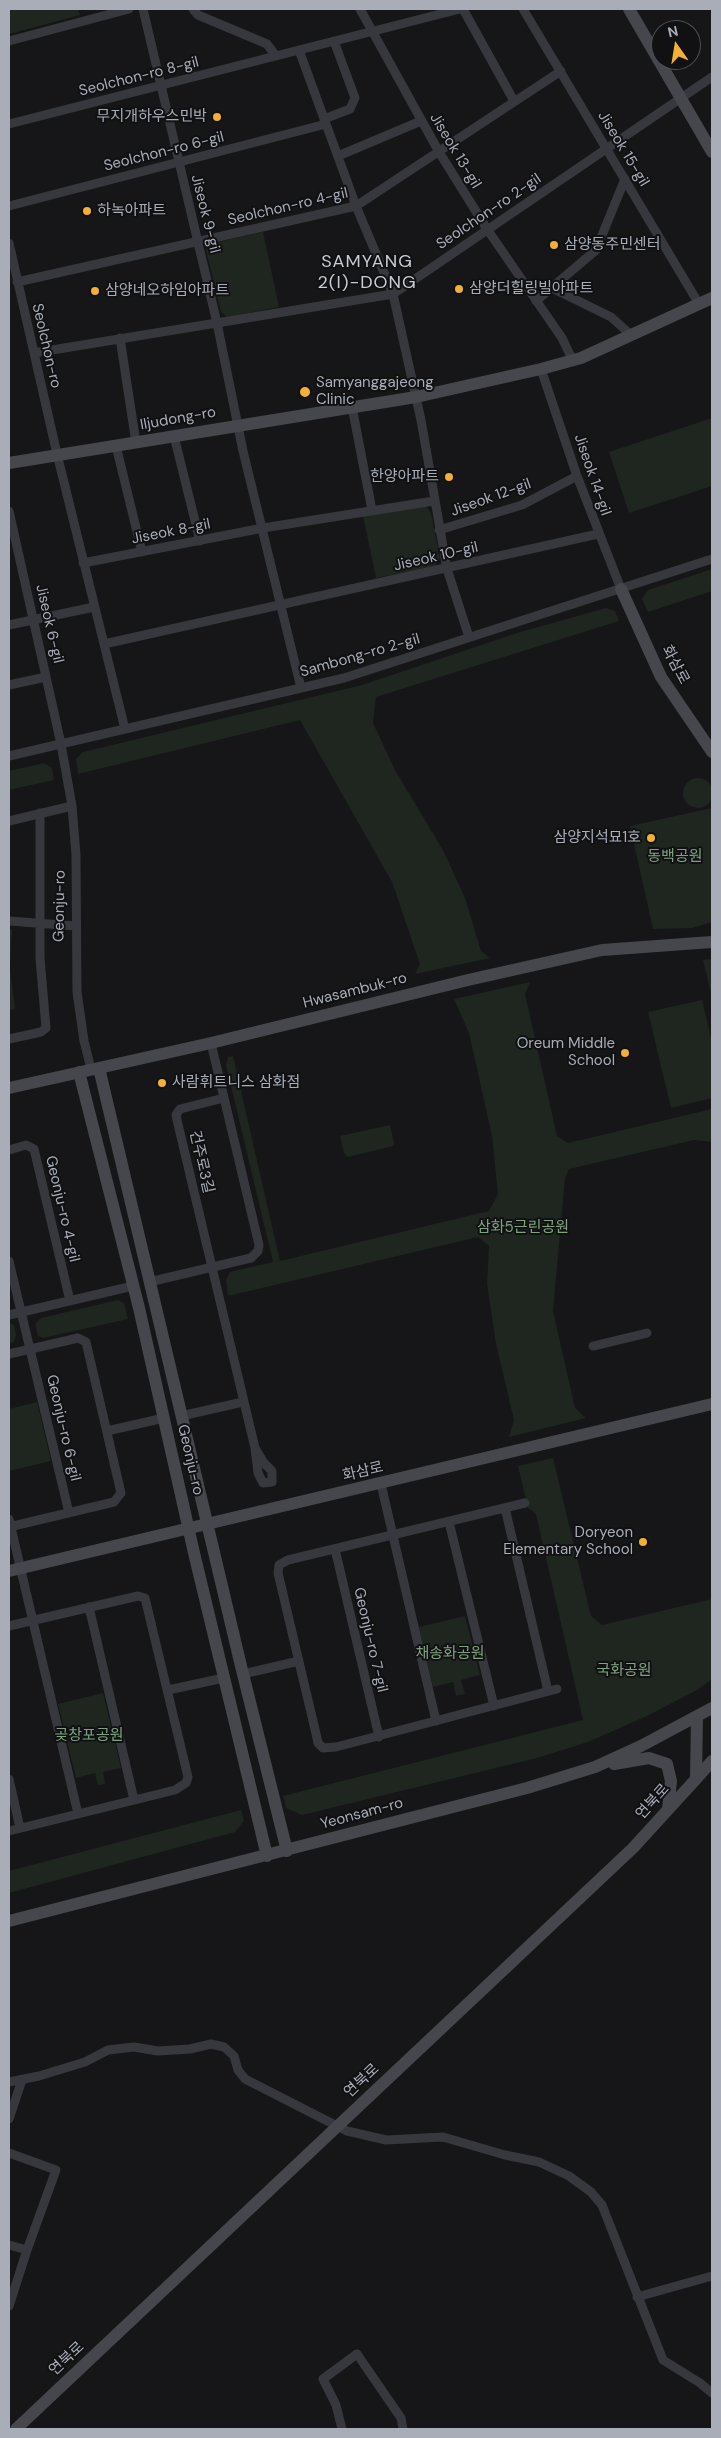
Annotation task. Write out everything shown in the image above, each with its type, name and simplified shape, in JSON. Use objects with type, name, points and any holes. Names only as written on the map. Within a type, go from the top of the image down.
[{"type":"street","points":[[9,41],[129,9]]},
{"type":"street","name":"Jiseok 9-gil","points":[[143,9],[239,425]]},
{"type":"street","points":[[193,9],[198,15],[267,44],[276,56]]},
{"type":"street","name":"Jiseok 13-gil","points":[[360,9],[439,152],[487,229],[562,338],[573,361]]},
{"type":"street","name":"Seolchon-ro 8-gil","points":[[9,124],[462,9],[514,101]]},
{"type":"street","name":"Jiseok 15-gil","points":[[523,9],[699,304]]},
{"type":"street","points":[[629,9],[712,152]]},
{"type":"street","name":"Seolchon-ro 6-gil","points":[[9,206],[178,163],[325,122],[350,109],[355,98],[334,41]]},
{"type":"street","name":"Jiseok 12-gil","points":[[300,50],[356,206],[392,294],[416,397],[447,569],[469,637]]},
{"type":"street","name":"Seolchon-ro 4-gil","points":[[18,282],[356,206],[561,72]]},
{"type":"street","name":"Seolchon-ro 2-gil","points":[[34,353],[392,294],[712,77]]},
{"type":"street","points":[[338,156],[421,121]]},
{"type":"street","points":[[536,301],[596,250],[625,179]]},
{"type":"street","name":"Seolchon-ro","points":[[9,243],[57,454]]},
{"type":"street","points":[[552,288],[611,317],[631,335]]},
{"type":"street","name":"Iljudong-ro","points":[[9,463],[416,397],[541,369],[573,361],[712,298]]},
{"type":"street","points":[[120,338],[136,443]]},
{"type":"street","name":"Jiseok 14-gil","points":[[541,369],[598,534],[621,589]]},
{"type":"street","points":[[352,407],[372,510]]},
{"type":"street","points":[[239,425],[280,606],[302,688]]},
{"type":"street","points":[[174,436],[200,540]]},
{"type":"street","points":[[116,446],[142,552]]},
{"type":"street","points":[[57,454],[124,729]]},
{"type":"street","name":"Jiseok 12-gil","points":[[440,530],[522,505],[577,476]]},
{"type":"street","points":[[263,528],[434,501]]},
{"type":"street","name":"Jiseok 6-gil","points":[[9,511],[61,744]]},
{"type":"street","name":"Jiseok 8-gil","points":[[84,563],[263,528]]},
{"type":"street","name":"Jiseok 10-gil","points":[[280,606],[598,534]]},
{"type":"street","points":[[9,559],[19,556]]},
{"type":"street","name":"Sambong-ro 2-gil","points":[[9,756],[302,688],[380,667],[712,559]]},
{"type":"street","name":"화삼로","points":[[621,589],[661,677],[712,752]]},
{"type":"street","points":[[9,625],[94,606]]},
{"type":"street","points":[[104,644],[280,606]]},
{"type":"street","points":[[9,685],[46,677]]},
{"type":"street","name":"Geonju-ro","points":[[61,744],[72,806],[76,855],[75,962],[78,1008],[90,1070],[96,1140],[133,1286],[267,1856]]},
{"type":"street","points":[[9,821],[72,806]]},
{"type":"street","points":[[9,1039],[41,1032],[46,1028],[41,975],[40,813]]},
{"type":"street","points":[[9,921],[76,926]]},
{"type":"street","name":"Hwasambuk-ro","points":[[9,1088],[211,1043],[468,980],[602,950],[712,942]]},
{"type":"street","points":[[149,1282],[255,1257],[259,1248],[211,1043]]},
{"type":"street","name":"Geonju-ro","points":[[90,1070],[124,1175],[243,1674],[288,1851]]},
{"type":"street","name":"건주로3길","points":[[224,1098],[180,1109],[176,1115],[255,1448]]},
{"type":"street","points":[[96,1140],[97,1119],[100,1117],[124,1175]]},
{"type":"street","name":"Geonju-ro 4-gil","points":[[9,1150],[26,1145],[34,1149],[70,1300]]},
{"type":"street","points":[[9,1261],[20,1312]]},
{"type":"street","points":[[9,1315],[133,1286]]},
{"type":"street","name":"Geonju-ro 6-gil","points":[[20,1312],[69,1513]]},
{"type":"street","points":[[593,1346],[647,1333]]},
{"type":"street","points":[[9,1354],[78,1338],[86,1342],[121,1496],[114,1502],[9,1525],[15,1570],[33,1620],[78,1814]]},
{"type":"street","points":[[181,1416],[243,1402]]},
{"type":"street","name":"화삼로","points":[[15,1570],[712,1404]]},
{"type":"street","points":[[107,1431],[164,1418]]},
{"type":"street","points":[[381,1484],[436,1721]]},
{"type":"street","points":[[505,1508],[553,1690],[379,1737],[332,1748],[321,1747],[278,1567],[288,1560],[505,1508],[524,1504]]},
{"type":"street","points":[[449,1522],[494,1706]]},
{"type":"street","name":"Geonju-ro 7-gil","points":[[335,1549],[379,1737]]},
{"type":"street","points":[[9,1626],[138,1596],[145,1598],[168,1690],[187,1781],[175,1790],[9,1831]]},
{"type":"street","points":[[90,1607],[134,1800]]},
{"type":"street","points":[[243,1674],[299,1661]]},
{"type":"street","points":[[168,1690],[224,1678]]},
{"type":"street","name":"Yeonsam-ro","points":[[9,1921],[288,1851],[527,1788],[595,1767],[641,1746],[712,1708]]},
{"type":"street","points":[[696,1779],[697,1717]]},
{"type":"street","points":[[595,1767],[649,1758],[667,1764],[671,1781],[668,1810]]},
{"type":"street","name":"연북로","points":[[16,2429],[633,1848],[712,1761]]},
{"type":"street","points":[[9,1779],[20,1828]]},
{"type":"street","points":[[9,2082],[85,2062],[108,2050],[134,2047],[158,2051],[190,2049],[211,2044],[224,2047],[234,2056],[238,2070],[246,2080],[346,2131],[386,2140],[443,2137],[505,2156],[539,2162],[569,2176],[591,2192],[602,2205],[662,2360],[700,2383],[712,2393]]},
{"type":"street","points":[[9,2119],[22,2080]]},
{"type":"street","points":[[9,2153],[56,2170],[9,2306]]},
{"type":"street","points":[[9,2245],[27,2250]]},
{"type":"street","points":[[638,2297],[712,2276]]},
{"type":"street","points":[[342,2429],[336,2405],[322,2379],[358,2354],[401,2418],[403,2429]]},
{"type":"green space","points":[[9,9],[78,9],[80,15],[9,34]]},
{"type":"green space","points":[[263,232],[279,307],[227,317],[221,312],[206,250],[209,244]]},
{"type":"green space","points":[[712,418],[712,486],[629,513],[609,452]]},
{"type":"green space","points":[[426,506],[431,513],[440,559],[435,566],[376,578],[363,516]]},
{"type":"green space","points":[[712,569],[712,591],[648,612],[642,599],[648,590]]},
{"type":"green space","points":[[606,608],[615,611],[619,621],[376,697],[373,723],[395,770],[444,852],[465,898],[481,951],[490,958],[415,974],[420,964],[392,882],[300,720],[78,774],[76,759],[83,752],[362,685],[517,633]]},
{"type":"green space","points":[[44,763],[52,768],[54,780],[9,790],[9,771]]},
{"type":"green space","points":[[698,778],[709,782],[713,793],[709,804],[698,808],[687,804],[683,793],[687,782]]},
{"type":"green space","name":"동백공원","points":[[712,808],[712,922],[692,928],[653,929],[630,826]]},
{"type":"green space","points":[[9,929],[12,929],[10,969],[15,1009],[9,1010]]},
{"type":"green space","points":[[712,959],[712,998],[703,960]]},
{"type":"green space","name":"삼화5근린공원","points":[[530,982],[525,994],[557,1136],[568,1143],[712,1109],[712,1142],[694,1140],[569,1169],[565,1178],[553,1311],[575,1408],[586,1418],[509,1437],[514,1420],[496,1344],[487,1284],[489,1246],[478,1237],[228,1296],[226,1280],[230,1272],[273,1262],[226,1065],[228,1057],[233,1056],[280,1261],[489,1211],[498,1194],[492,1136],[469,1033],[454,999]]},
{"type":"green space","points":[[702,1000],[712,1042],[712,1098],[671,1108],[648,1012]]},
{"type":"green space","points":[[390,1125],[393,1146],[348,1157],[344,1153],[340,1136]]},
{"type":"green space","points":[[118,1300],[124,1303],[128,1319],[43,1338],[38,1336],[35,1324],[41,1318]]},
{"type":"green space","points":[[9,1323],[14,1325],[16,1335],[14,1342],[9,1343]]},
{"type":"green space","points":[[37,1402],[51,1461],[9,1471],[9,1409]]},
{"type":"green space","name":"국화공원","points":[[553,1458],[591,1616],[602,1625],[712,1599],[712,1679],[697,1690],[647,1716],[588,1742],[537,1758],[302,1815],[286,1808],[283,1796],[583,1720],[536,1514],[528,1508],[518,1466]]},
{"type":"green space","name":"채송화공원","points":[[465,1616],[480,1675],[461,1680],[465,1694],[456,1696],[453,1682],[433,1687],[419,1627]]},
{"type":"green space","name":"곶창포공원","points":[[103,1693],[121,1768],[103,1772],[105,1784],[98,1785],[95,1773],[76,1778],[58,1704]]},
{"type":"green space","points":[[241,1810],[244,1821],[235,1832],[9,1893],[9,1871]]},
{"type":"place","name":"무지개하우스민박","points":[[217,117]]},
{"type":"place","name":"하녹아파트","points":[[87,211]]},
{"type":"place","name":"삼양동주민센터","points":[[554,245]]},
{"type":"place","name":"삼양더힐링빌아파트","points":[[459,289]]},
{"type":"place","name":"삼양네오하임아파트","points":[[95,291]]},
{"type":"place","name":"Samyanggajeong Clinic","points":[[305,392]]},
{"type":"place","name":"한양아파트","points":[[449,477]]},
{"type":"place","name":"삼양지석묘1호","points":[[651,838]]},
{"type":"place","name":"Oreum Middle School","points":[[625,1053]]},
{"type":"place","name":"사람휘트니스 삼화점","points":[[162,1083]]},
{"type":"place","name":"Doryeon Elementary School","points":[[643,1542]]},
{"type":"district","name":"SAMYANG 2(I)-DONG","points":[[367,272]]}]
